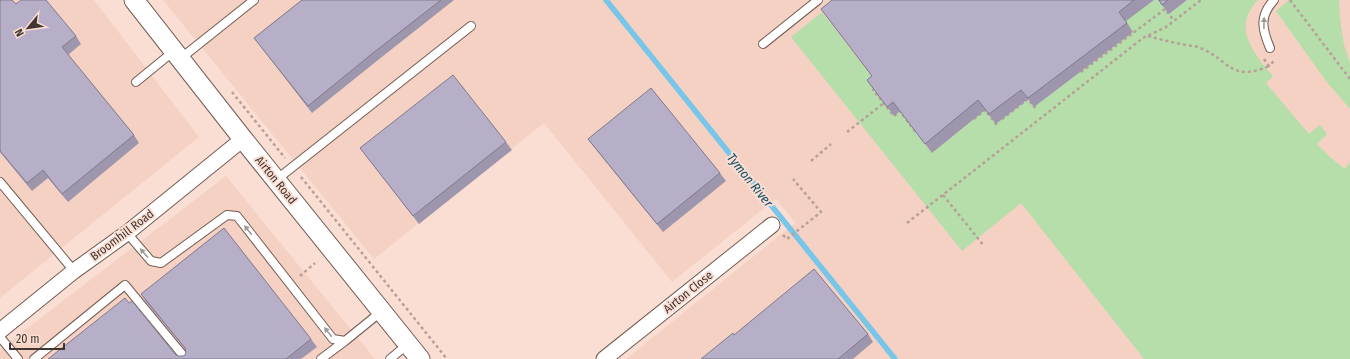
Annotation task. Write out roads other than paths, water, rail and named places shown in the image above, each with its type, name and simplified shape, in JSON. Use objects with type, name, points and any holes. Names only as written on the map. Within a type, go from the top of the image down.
[{"type":"street","name":"Airton Road","points":[[140,2],[177,55],[414,352]]},
{"type":"street","name":"Broomhill Road","points":[[0,331],[74,271],[127,233],[243,139]]},
{"type":"street","name":"Airton Close","points":[[604,359],[772,225]]},
{"type":"lane","points":[[136,82],[177,55],[254,0]]},
{"type":"lane","points":[[763,44],[818,0]]},
{"type":"lane","points":[[1270,48],[1264,29],[1263,19],[1266,9],[1274,0]]},
{"type":"lane","points":[[276,180],[471,26]]},
{"type":"lane","points":[[0,182],[74,271]]},
{"type":"lane","points":[[127,233],[151,261],[161,263],[227,216],[237,216],[334,338],[345,341]]},
{"type":"lane","points":[[34,359],[125,285],[186,359]]},
{"type":"lane","points":[[321,359],[382,311]]},
{"type":"lane","points":[[0,338],[18,359]]},
{"type":"lane","points":[[390,359],[414,352]]},
{"type":"waterway","name":"Tymon River","points":[[606,0],[895,359]]}]
